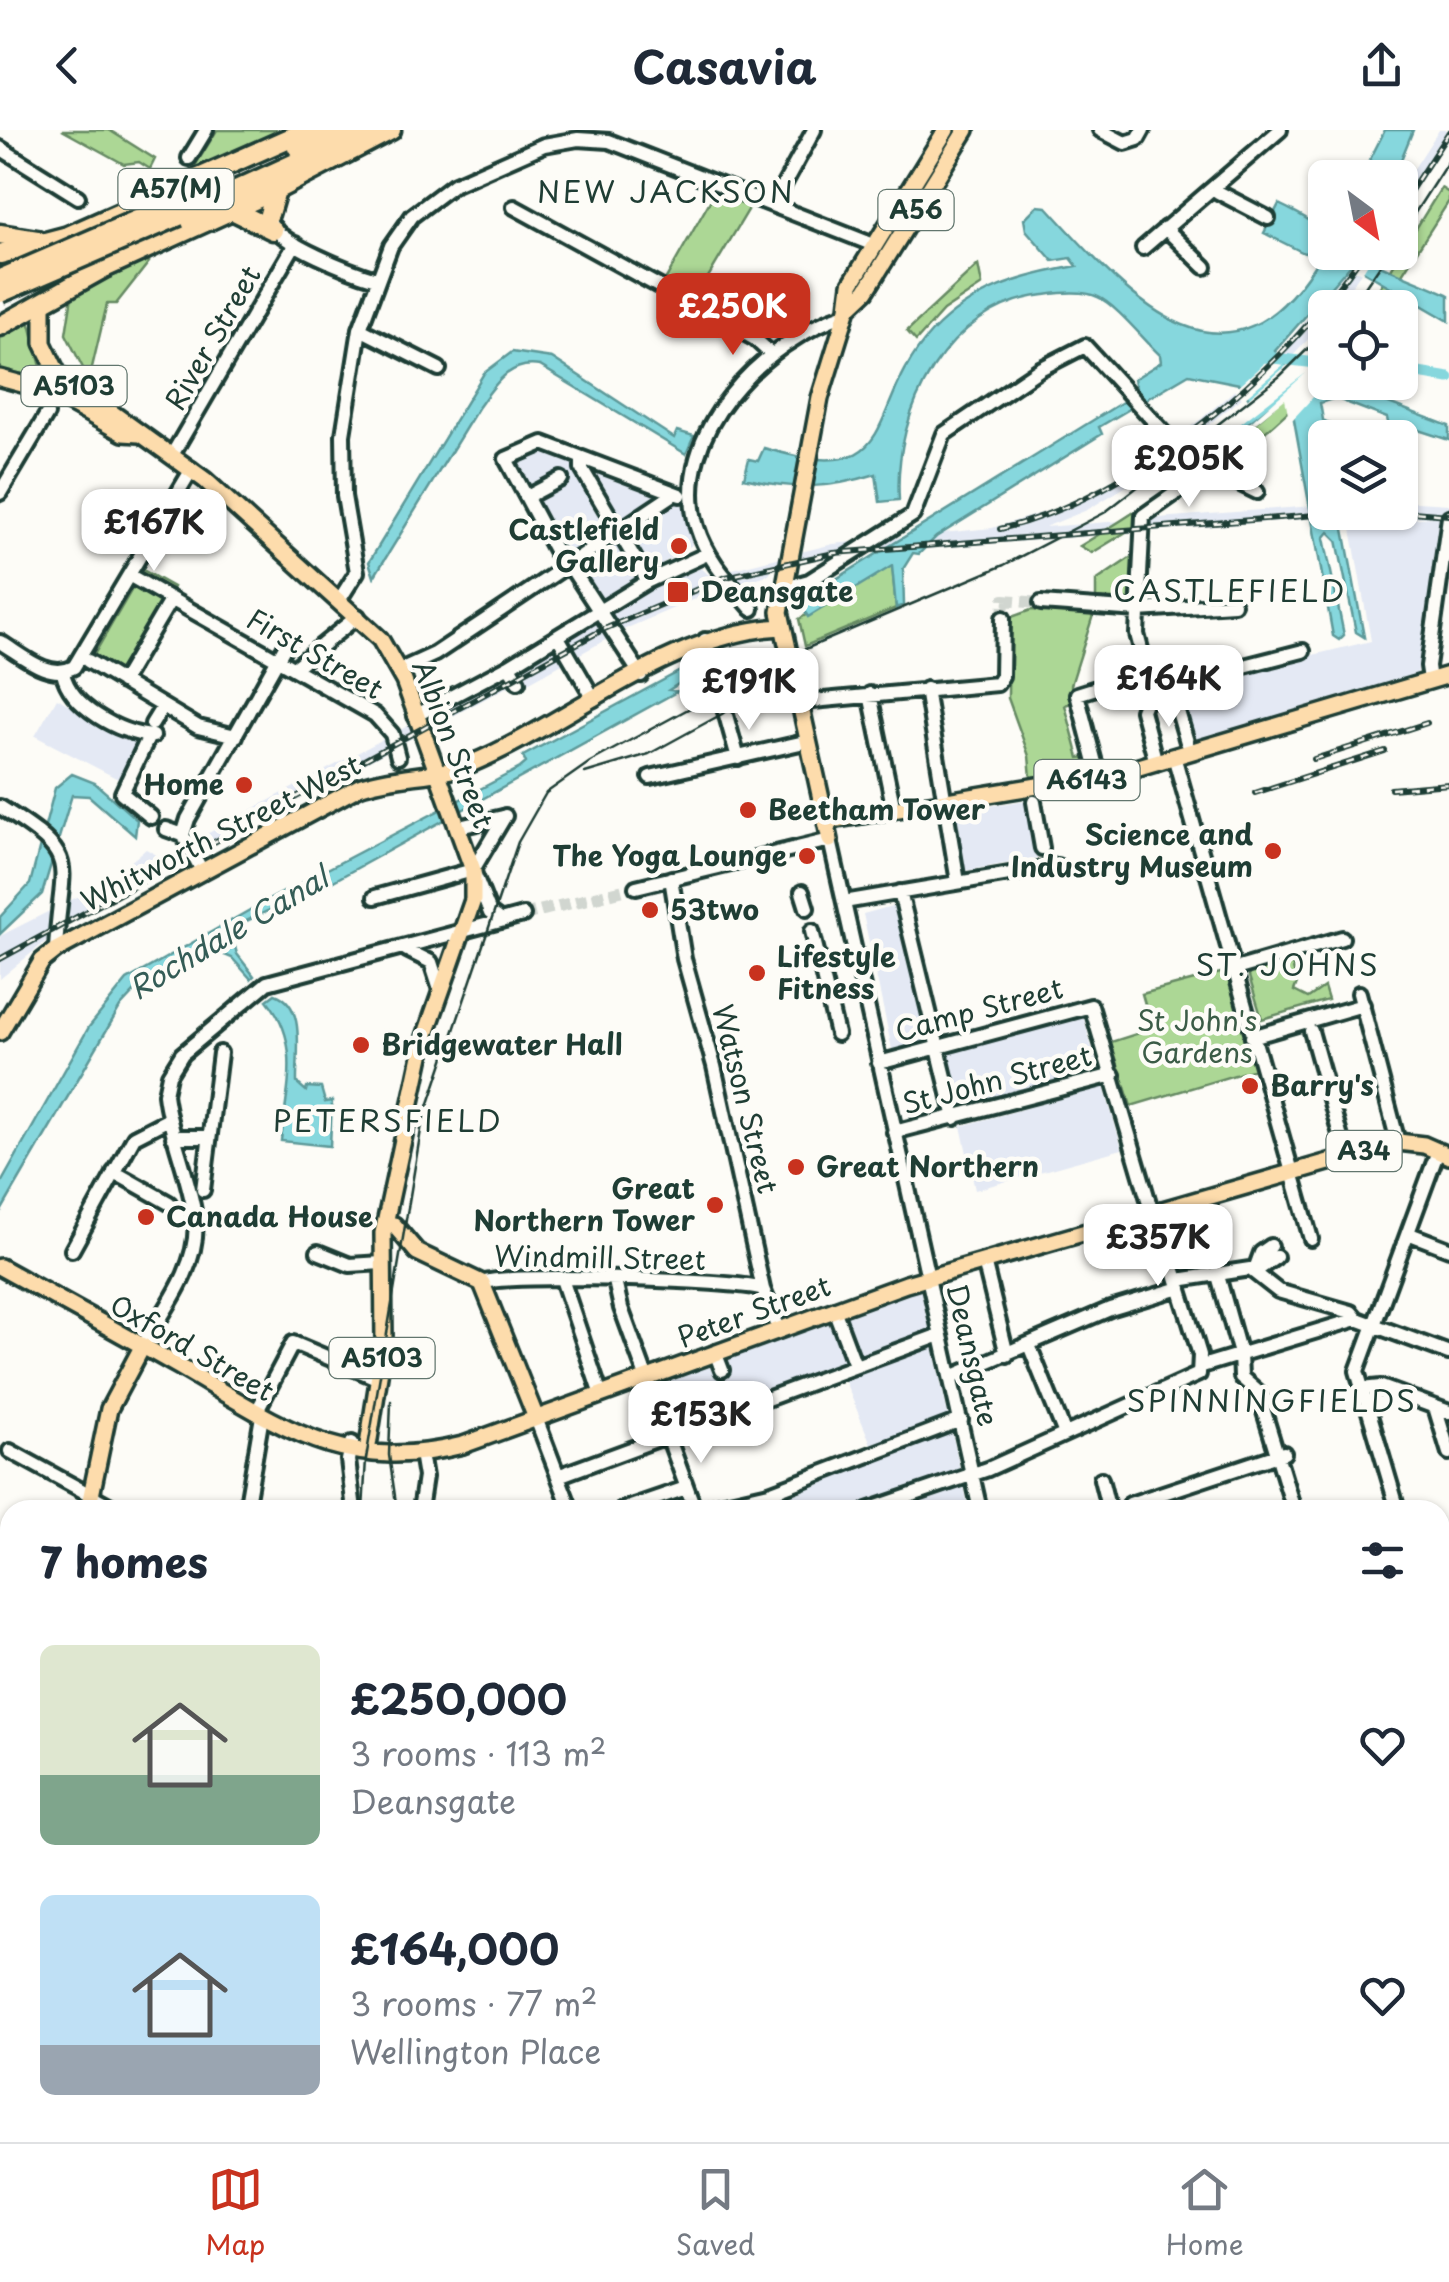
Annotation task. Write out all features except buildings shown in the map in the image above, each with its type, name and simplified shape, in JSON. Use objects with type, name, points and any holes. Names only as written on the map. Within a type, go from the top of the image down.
[{"type":"highway","name":"A57(M)","points":[[0,256],[43,240],[68,236],[307,130]]},
{"type":"highway","name":"A57(M)","points":[[0,293],[334,130]]},
{"type":"highway","name":"A57(M)","points":[[0,279],[368,130]]},
{"type":"highway","name":"A57(M)","points":[[42,310],[104,268],[276,190],[391,130]]},
{"type":"highway","points":[[232,210],[271,222],[276,190]]},
{"type":"highway","name":"A57(M)","points":[[0,234],[43,240]]},
{"type":"highway","points":[[0,256],[36,284],[42,310],[0,326]]},
{"type":"main road","name":"A56","points":[[782,627],[797,507],[820,398],[847,311],[851,284],[946,130]]},
{"type":"main road","name":"A56","points":[[847,311],[866,291],[966,130]]},
{"type":"main road","name":"A5103","points":[[42,310],[42,343],[58,374],[192,469],[358,616]]},
{"type":"main road","name":"A5103","points":[[0,378],[32,384],[122,433],[140,434]]},
{"type":"main road","name":"Albion Street","points":[[358,616],[380,639],[400,670],[459,827],[473,870],[473,900],[464,934]]},
{"type":"main road","name":"Whitworth Street West","points":[[0,1032],[42,960],[56,950],[359,787],[393,775],[466,766],[705,640],[782,627]]},
{"type":"main road","name":"Deansgate","points":[[782,627],[795,703],[830,840]]},
{"type":"main road","name":"A6143","points":[[826,821],[1099,778],[1449,675]]},
{"type":"main road","name":"A5103","points":[[357,1448],[379,1379],[386,1306],[382,1233],[425,1037],[464,934]]},
{"type":"main road","name":"A34","points":[[928,1277],[1398,1142],[1444,1153]]},
{"type":"main road","name":"A5103","points":[[382,1263],[394,1225],[404,1167],[401,1156]]},
{"type":"main road","name":"Windmill Street","points":[[394,1225],[417,1252],[482,1283]]},
{"type":"main road","name":"Oxford Street","points":[[0,1267],[304,1438],[357,1448]]},
{"type":"main road","name":"Peter Street","points":[[357,1448],[422,1452],[463,1445],[928,1277]]},
{"type":"main road","points":[[482,1283],[536,1418]]},
{"type":"main road","points":[[90,1500],[108,1409],[142,1346]]},
{"type":"street","points":[[190,158],[206,130]]},
{"type":"street","points":[[774,203],[814,130]]},
{"type":"street","points":[[1100,130],[1125,143],[1138,139],[1143,130]]},
{"type":"street","points":[[1143,248],[1280,130]]},
{"type":"street","points":[[340,599],[357,572],[344,496],[343,435],[360,330],[376,279],[412,216],[437,195],[515,156],[561,141],[610,141],[874,245]]},
{"type":"street","points":[[0,148],[78,197]]},
{"type":"street","points":[[1218,192],[1268,218]]},
{"type":"street","points":[[514,207],[756,338],[770,352]]},
{"type":"street","points":[[271,222],[295,244],[376,279]]},
{"type":"street","points":[[1165,228],[1204,267]]},
{"type":"street","name":"River Street","points":[[172,455],[295,244]]},
{"type":"street","points":[[751,608],[707,554],[696,526],[693,494],[702,453],[725,402],[770,352],[816,324],[847,311]]},
{"type":"street","points":[[360,330],[439,369]]},
{"type":"street","points":[[784,588],[809,581],[913,515],[944,434],[1085,346],[1171,440],[1210,468],[1257,492]]},
{"type":"street","points":[[0,494],[47,414]]},
{"type":"street","points":[[642,674],[568,568],[506,459],[543,443],[674,494],[693,494]]},
{"type":"street","points":[[582,458],[582,469],[648,580]]},
{"type":"street","points":[[1141,674],[1145,664],[1138,610],[1142,516],[1210,468]]},
{"type":"street","points":[[63,673],[80,657],[192,469]]},
{"type":"street","points":[[527,497],[560,478]]},
{"type":"street","points":[[400,670],[423,662],[619,536],[674,494]]},
{"type":"street","points":[[1430,680],[1428,666],[1449,517]]},
{"type":"street","points":[[415,716],[509,666],[648,580],[707,554]]},
{"type":"street","name":"First Street","points":[[134,578],[375,715],[392,734],[398,757]]},
{"type":"street","points":[[122,682],[171,599]]},
{"type":"street","points":[[1041,603],[1138,610],[1234,604]]},
{"type":"street","points":[[295,667],[358,616]]},
{"type":"street","points":[[795,703],[993,685],[1002,676],[1003,618]]},
{"type":"street","points":[[558,637],[594,700]]},
{"type":"street","points":[[705,640],[738,758]]},
{"type":"street","points":[[183,835],[288,641]]},
{"type":"street","points":[[0,642],[48,671],[63,673]]},
{"type":"street","points":[[1150,690],[1302,651]]},
{"type":"street","points":[[88,662],[198,726],[236,736]]},
{"type":"street","points":[[509,666],[518,682]]},
{"type":"street","points":[[63,673],[74,699],[130,731],[152,732]]},
{"type":"street","points":[[1141,674],[1150,690]]},
{"type":"street","points":[[1099,778],[1078,694],[1141,674]]},
{"type":"street","points":[[1170,684],[1187,742]]},
{"type":"street","points":[[926,689],[958,882]]},
{"type":"street","points":[[1150,690],[1142,710],[1156,763]]},
{"type":"street","points":[[870,694],[894,810]]},
{"type":"street","points":[[152,817],[122,793],[163,706]]},
{"type":"street","points":[[650,776],[808,742]]},
{"type":"street","points":[[1174,756],[1311,1239]]},
{"type":"street","points":[[1034,802],[1042,848]]},
{"type":"street","points":[[0,808],[48,840],[63,869],[56,950]]},
{"type":"street","points":[[375,897],[473,870],[505,816],[459,827]]},
{"type":"street","points":[[166,830],[183,835],[202,869]]},
{"type":"street","points":[[636,887],[830,840]]},
{"type":"street","name":"Deansgate","points":[[830,840],[978,1500]]},
{"type":"street","points":[[844,902],[1057,866]]},
{"type":"street","name":"Albion Street","points":[[473,870],[490,914],[501,921]]},
{"type":"street","name":"Watson Street","points":[[671,878],[684,959],[764,1289],[779,1329]]},
{"type":"street","points":[[802,892],[807,908]]},
{"type":"street","points":[[900,892],[956,1118]]},
{"type":"street","points":[[142,1346],[179,1285],[194,1245],[194,1214],[172,1137],[165,1090],[176,1062],[256,991],[280,980],[464,934],[523,915]]},
{"type":"street","points":[[812,931],[836,1034]]},
{"type":"street","points":[[1232,970],[1342,938]]},
{"type":"street","points":[[405,949],[431,962],[440,990]]},
{"type":"street","points":[[1252,1037],[1361,999],[1398,1142]]},
{"type":"street","name":"Camp Street","points":[[880,1063],[1091,1006],[1113,1075]]},
{"type":"street","points":[[1311,1031],[1346,1156]]},
{"type":"street","points":[[203,1190],[220,1053]]},
{"type":"street","points":[[1113,1075],[1202,1366]]},
{"type":"street","name":"St John Street","points":[[894,1132],[1113,1075]]},
{"type":"street","points":[[72,1250],[138,1133],[169,1120]]},
{"type":"street","points":[[172,1137],[210,1137]]},
{"type":"street","points":[[1395,1500],[1361,1389],[1358,1364],[1366,1322],[1410,1234],[1444,1153]]},
{"type":"street","points":[[114,1172],[163,1196]]},
{"type":"street","points":[[1410,1234],[1449,1249]]},
{"type":"street","points":[[1254,1272],[1261,1253],[1274,1251]]},
{"type":"street","points":[[318,1252],[350,1265],[382,1263]]},
{"type":"street","points":[[984,1260],[1007,1355]]},
{"type":"street","points":[[1217,1272],[1240,1354],[1242,1376],[1258,1392],[1292,1500]]},
{"type":"street","points":[[951,1377],[1110,1309],[1217,1272],[1254,1272],[1278,1291],[1351,1312],[1366,1322],[1449,1354]]},
{"type":"street","name":"Windmill Street","points":[[482,1283],[500,1278],[562,1279],[764,1289]]},
{"type":"street","points":[[562,1279],[601,1395]]},
{"type":"street","points":[[615,1281],[691,1500]]},
{"type":"street","points":[[834,1309],[856,1365]]},
{"type":"street","points":[[897,1500],[973,1474],[1192,1378],[1202,1366],[1366,1322]]},
{"type":"street","points":[[558,1476],[940,1335]]},
{"type":"street","points":[[247,1500],[259,1414],[293,1343],[379,1379]]},
{"type":"street","points":[[1029,1346],[1064,1434]]},
{"type":"street","points":[[716,1352],[722,1370]]},
{"type":"street","points":[[1361,1389],[1373,1386],[1444,1410],[1449,1453]]},
{"type":"street","points":[[730,1392],[737,1410]]},
{"type":"street","points":[[536,1418],[567,1500]]},
{"type":"street","points":[[735,1500],[786,1487],[961,1420]]},
{"type":"street","points":[[354,1500],[357,1448]]},
{"type":"street","points":[[1141,1500],[1279,1450]]},
{"type":"street","points":[[10,1451],[84,1500]]},
{"type":"street","points":[[422,1452],[425,1477],[422,1500]]},
{"type":"street","points":[[1101,1479],[1105,1500]]},
{"type":"street","points":[[651,1500],[686,1488]]},
{"type":"shaded area","points":[[1439,130],[1449,130],[1449,137],[1418,185],[1418,162]]},
{"type":"shaded area","points":[[1347,270],[1363,270],[1348,290],[1330,290]]},
{"type":"shaded area","points":[[1308,317],[1308,339],[1289,360],[1150,472],[1087,510],[1045,527],[1308,506],[1308,519],[835,556],[771,569],[770,574],[704,595],[625,629],[528,683],[524,678],[68,923],[0,979],[0,936],[105,883],[146,849],[162,858],[428,715],[634,596],[701,568],[709,575],[833,544],[992,528],[1081,501],[1201,419],[1281,350]]},
{"type":"shaded area","points":[[544,448],[684,505],[692,545],[602,601],[564,558],[515,463]]},
{"type":"shaded area","points":[[1418,502],[1449,504],[1449,518],[1442,518],[1416,681],[1193,743],[1180,687],[1371,641],[1351,530],[1418,530],[1418,518],[1434,517],[1418,517]]},
{"type":"shaded area","points":[[57,698],[142,747],[122,781],[35,736]]},
{"type":"shaded area","points":[[1027,800],[1037,858],[964,871],[954,812]]},
{"type":"shaded area","points":[[896,905],[932,1044],[893,1054],[863,914]]},
{"type":"shaded area","points":[[1082,1012],[1098,1070],[959,1109],[943,1051]]},
{"type":"shaded area","points":[[1104,1087],[1122,1149],[975,1190],[961,1126]]},
{"type":"shaded area","points":[[920,1288],[967,1500],[738,1500],[876,1456],[844,1379],[673,1436],[654,1386]]},
{"type":"green space","points":[[62,130],[109,130],[155,159],[150,169],[139,162],[124,164]]},
{"type":"green space","points":[[217,130],[292,130],[193,169]]},
{"type":"green space","points":[[1441,188],[1449,193],[1449,201],[1418,249],[1418,225]]},
{"type":"green space","points":[[714,194],[750,207],[695,299],[664,282]]},
{"type":"green space","points":[[142,258],[149,262],[116,304],[107,304],[89,380],[66,334],[72,296]]},
{"type":"green space","points":[[978,265],[982,285],[943,311],[916,341],[907,331]]},
{"type":"green space","points":[[1390,270],[1405,270],[1392,290],[1378,290]]},
{"type":"green space","points":[[29,320],[41,367],[30,375],[0,370],[0,335]]},
{"type":"green space","points":[[1308,374],[1308,392],[1215,472],[1092,553],[1080,546],[1209,460]]},
{"type":"green space","points":[[1133,556],[1131,600],[1096,598],[1096,581]]},
{"type":"green space","points":[[892,565],[896,608],[805,646],[799,619]]},
{"type":"green space","points":[[143,570],[173,587],[121,676],[92,658]]},
{"type":"green space","points":[[1031,610],[1093,615],[1071,685],[1074,702],[1065,705],[1079,758],[1089,757],[1092,769],[1031,777],[1029,756],[1008,698],[1009,618]]},
{"type":"green space","points":[[1291,961],[1297,983],[1294,991],[1308,998],[1324,987],[1328,1000],[1262,1019],[1248,973]]},
{"type":"green space","name":"St John's Gardens","points":[[1228,971],[1255,1069],[1131,1106],[1111,1042],[1152,1029],[1142,994]]},
{"type":"water","points":[[1385,130],[1413,130],[1401,160],[1370,160]]},
{"type":"water","points":[[1279,204],[1308,220],[1308,252],[1304,253],[1264,233]]},
{"type":"water","points":[[1037,206],[1047,207],[1112,276],[1182,325],[1217,333],[1252,326],[1287,300],[1309,270],[1346,270],[1328,290],[1308,290],[1308,313],[1275,351],[1296,371],[1308,374],[1308,400],[1329,400],[1320,403],[1323,420],[1308,420],[1308,497],[1289,392],[1242,428],[1228,455],[1222,452],[1249,398],[1239,384],[1189,374],[1099,427],[1102,434],[936,537],[919,554],[913,553],[903,569],[904,605],[896,608],[892,566],[808,617],[799,602],[1137,393],[1134,379],[1161,362],[1160,355],[1130,323],[1098,297],[1064,293],[1010,303],[980,319],[954,341],[933,368],[905,432],[899,500],[880,502],[876,474],[810,486],[744,478],[749,459],[758,461],[764,448],[810,458],[841,458],[862,450],[875,435],[910,361],[948,317],[999,287],[1077,266],[1071,258],[1053,261],[1026,230],[1024,219]]},
{"type":"water","points":[[1361,270],[1392,270],[1449,295],[1449,321],[1418,303],[1418,290],[1396,290]]},
{"type":"water","points":[[512,352],[552,358],[674,438],[677,431],[694,436],[686,454],[540,366],[519,367],[503,377],[478,408],[374,577],[369,562],[484,373]]},
{"type":"water","points":[[1340,400],[1381,400],[1449,426],[1449,440],[1418,430],[1418,420],[1387,418]]},
{"type":"water","points":[[1314,530],[1344,530],[1364,637],[1356,632],[1337,540],[1329,532],[1324,538],[1344,635],[1339,640],[1333,636]]},
{"type":"water","name":"Rochdale Canal","points":[[708,656],[711,663],[669,690],[678,691],[290,905],[284,903],[236,926],[232,935],[237,954],[254,976],[251,979],[232,958],[208,948],[134,992],[120,1007],[0,1213],[0,1185],[89,1027],[127,980],[255,907],[520,768],[526,763],[523,756]]},
{"type":"water","points":[[72,774],[95,783],[137,820],[135,836],[89,796],[72,795],[42,894],[0,934],[0,917],[30,884],[55,788]]},
{"type":"water","points":[[275,994],[292,1008],[296,1019],[297,1083],[306,1091],[307,1087],[321,1088],[325,1102],[332,1101],[330,1146],[281,1141],[289,1051],[278,1017],[267,1000]]},
{"type":"pier","points":[[1348,270],[1351,270],[1335,290]]},
{"type":"pier","points":[[1308,320],[1282,354],[1288,361],[1243,399],[1234,390]]},
{"type":"pier","points":[[1291,362],[1308,371],[1310,400],[1293,419],[1289,420],[1285,399],[1246,431],[1232,459],[1219,456],[1217,452],[1306,373],[1222,438],[1241,404]]},
{"type":"waterway","points":[[1265,357],[1308,362]]},
{"type":"waterway","points":[[1418,373],[1449,378]]},
{"type":"tunnel","points":[[1003,618],[1004,600],[1041,603]]},
{"type":"tunnel","points":[[523,915],[636,887]]},
{"type":"tram line","points":[[1418,208],[1449,160]]},
{"type":"tram line","points":[[1363,290],[1377,270]]},
{"type":"tram line","points":[[364,1500],[366,1459],[422,1124],[518,842],[546,793],[590,762],[777,661],[1004,565],[1104,513],[1280,376],[1308,349]]},
{"type":"tram line","points":[[585,773],[649,754],[722,714],[765,680]]},
{"type":"tram line","points":[[391,1401],[389,1455],[396,1500]]},
{"type":"railway","points":[[1418,179],[1449,132]]},
{"type":"railway","points":[[1000,529],[1052,513],[1104,488],[1155,458],[1204,422],[1294,339],[1351,270]]},
{"type":"railway","points":[[1418,512],[1449,515]]},
{"type":"railway","points":[[0,959],[602,630],[726,577],[834,553],[1308,516]]},
{"type":"railway","points":[[1314,759],[1427,723]]},
{"type":"railway","points":[[1255,793],[1385,751]]},
{"type":"railway","points":[[1391,789],[1449,784]]},
{"type":"place","name":"Castlefield Gallery","points":[[679,546]]},
{"type":"place","name":"Deansgate","points":[[678,592]]},
{"type":"place","name":"Home","points":[[244,785]]},
{"type":"place","name":"Beetham Tower","points":[[748,810]]},
{"type":"place","name":"Science and Industry Museum","points":[[1273,851]]},
{"type":"place","name":"The Yoga Lounge","points":[[807,856]]},
{"type":"place","name":"53two","points":[[650,910]]},
{"type":"place","name":"Lifestyle Fitness","points":[[757,973]]},
{"type":"place","name":"Bridgewater Hall","points":[[361,1045]]},
{"type":"place","name":"Barry's","points":[[1250,1086]]},
{"type":"place","name":"Great Northern","points":[[796,1167]]},
{"type":"place","name":"Great Northern Tower","points":[[715,1205]]},
{"type":"place","name":"Canada House","points":[[146,1217]]},
{"type":"district","name":"NEW JACKSON","points":[[666,193]]},
{"type":"district","name":"CASTLEFIELD","points":[[1230,592]]},
{"type":"district","name":"ST. JOHNS","points":[[1288,966]]},
{"type":"district","name":"PETERSFIELD","points":[[388,1122]]},
{"type":"district","name":"SPINNINGFIELDS","points":[[1272,1402]]}]
